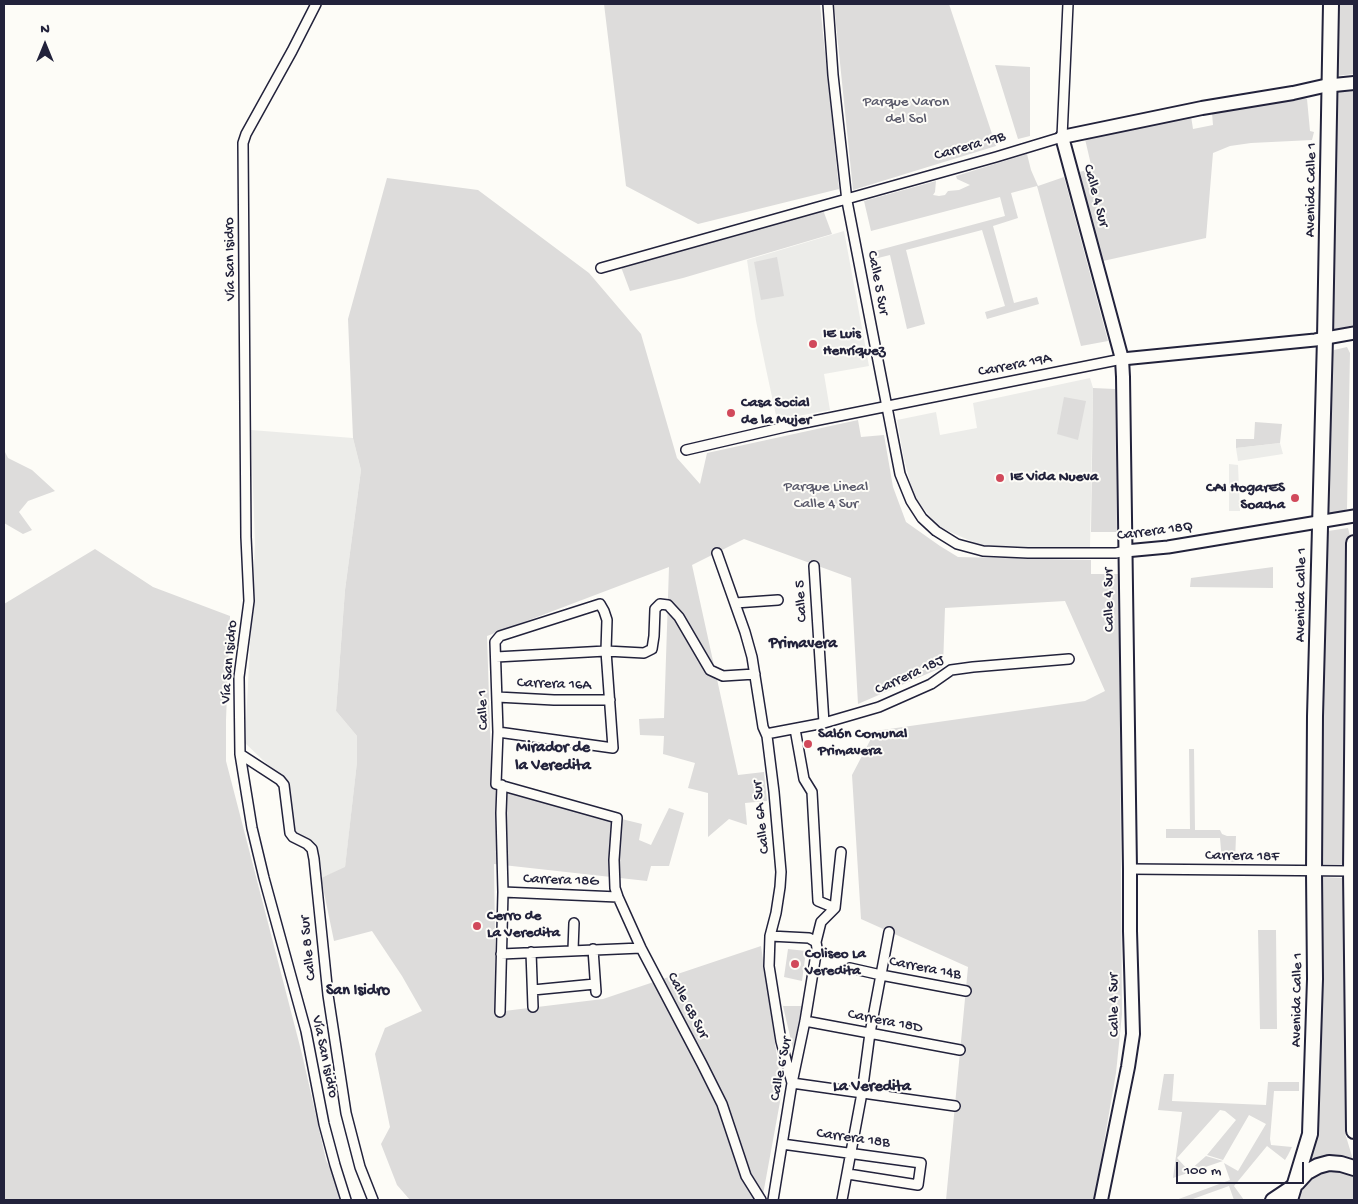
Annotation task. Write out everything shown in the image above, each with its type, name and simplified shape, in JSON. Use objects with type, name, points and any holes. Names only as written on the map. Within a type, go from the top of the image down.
[{"type":"main road","name":"Avenida Calle 1","points":[[1290,1200],[1310,1134],[1315,978],[1316,706],[1331,4]]},
{"type":"main road","name":"Carrera 19B","points":[[1062,137],[1202,108],[1354,83]]},
{"type":"main road","name":"Calle 4 Sur","points":[[1062,137],[1122,359],[1133,1034],[1100,1200]]},
{"type":"main road","points":[[1354,543],[1354,1130]]},
{"type":"main road","points":[[1272,1200],[1296,1184],[1307,1172],[1318,1166],[1329,1163],[1354,1168]]},
{"type":"street","name":"Vía San Isidro","points":[[316,4],[246,134],[243,143],[246,537],[249,601],[239,677],[240,754],[252,828],[306,1031],[324,1124],[346,1200]]},
{"type":"street","name":"Calle 5 Sur","points":[[828,4],[833,75],[846,198],[900,474],[911,501],[922,518],[936,531],[957,544]]},
{"type":"street","name":"Calle 4 Sur","points":[[1062,137],[1068,4]]},
{"type":"street","name":"Carrera 19B","points":[[601,268],[1062,137]]},
{"type":"street","name":"Carrera 19A","points":[[686,450],[789,426],[1122,359],[1354,334]]},
{"type":"street","name":"Carrera 18Q","points":[[957,544],[983,551],[1116,553],[1168,547],[1354,516]]},
{"type":"street","name":"Calle 6A Sur","points":[[717,553],[745,632],[755,674],[763,727],[766,734],[774,792],[781,872],[776,914],[770,936],[769,966],[781,1041],[792,1082]]},
{"type":"street","name":"Calle 5","points":[[814,566],[824,723]]},
{"type":"street","points":[[734,603],[778,600]]},
{"type":"street","name":"Calle 1","points":[[500,1012],[503,892],[495,642],[500,636],[600,604],[607,620],[606,651]]},
{"type":"street","points":[[496,657],[606,651],[644,652],[652,649],[655,609],[660,604],[668,605],[679,617],[710,670],[723,676],[755,674]]},
{"type":"street","points":[[498,732],[613,748],[606,651]]},
{"type":"street","name":"Carrera 18J","points":[[766,734],[824,723],[879,707],[931,684],[951,670],[1069,659]]},
{"type":"street","name":"Carrera 16A","points":[[497,697],[610,700]]},
{"type":"street","points":[[795,729],[804,779],[812,792],[818,901],[835,908],[842,852]]},
{"type":"street","name":"Calle 8 Sur","points":[[240,754],[280,780],[284,785],[290,833],[312,849],[328,995],[346,1113],[360,1167],[373,1200]]},
{"type":"street","name":"Calle 6B Sur","points":[[499,785],[616,818],[614,874],[618,897],[641,948],[722,1104],[746,1176],[762,1200]]},
{"type":"street","name":"Carrera 18F","points":[[1130,869],[1353,871]]},
{"type":"street","name":"Carrera 18G","points":[[503,892],[618,897]]},
{"type":"street","name":"Calle 6 Sur","points":[[773,1200],[792,1082],[805,1021],[817,948],[816,942],[821,922],[835,908]]},
{"type":"street","points":[[573,950],[574,923]]},
{"type":"street","points":[[842,1200],[889,932]]},
{"type":"street","points":[[770,936],[808,938],[816,942]]},
{"type":"street","points":[[501,954],[641,948]]},
{"type":"street","points":[[533,990],[596,988],[593,949]]},
{"type":"street","points":[[531,952],[534,1007]]},
{"type":"street","name":"Carrera 14B","points":[[850,968],[966,991]]},
{"type":"street","name":"Carrera 18D","points":[[805,1021],[960,1050]]},
{"type":"street","points":[[792,1082],[955,1106]]},
{"type":"street","name":"Carrera 18B","points":[[782,1144],[921,1163],[918,1185],[848,1174]]},
{"type":"shaded area","name":"IE Luis Henríquez","points":[[844,231],[869,366],[824,374],[830,410],[777,420],[756,321],[747,260]]},
{"type":"shaded area","name":"IE Vida Nueva","points":[[1090,378],[1093,388],[1090,547],[1054,548],[980,545],[939,527],[914,497],[904,459],[897,420],[936,412],[940,435],[977,428],[973,403]]},
{"type":"shaded area","points":[[251,430],[353,438],[361,470],[345,590],[336,711],[357,736],[357,762],[345,868],[321,878],[314,844],[310,839],[294,833],[287,783],[245,743],[255,545]]},
{"type":"shaded area","points":[[1280,443],[1283,454],[1238,461],[1236,448]]},
{"type":"shaded area","points":[[1229,464],[1238,465],[1240,511],[1229,511]]},
{"type":"green space","points":[[604,4],[820,4],[839,189],[698,224],[626,186]]},
{"type":"green space","name":"Parque Varon del Sol","points":[[834,4],[949,4],[996,146],[853,190]]},
{"type":"green space","points":[[1337,4],[1354,4],[1354,74],[1336,76]]},
{"type":"green space","points":[[995,65],[1030,67],[1030,136],[1018,139]]},
{"type":"green space","points":[[1354,91],[1354,321],[1353,325],[1335,330],[1329,324],[1335,96],[1337,92]]},
{"type":"green space","points":[[1303,98],[1307,99],[1310,131],[1314,132],[1312,140],[1251,143],[1230,146],[1213,153],[1206,238],[1103,261],[1079,172],[1092,169],[1085,139],[1191,116],[1193,129],[1213,125],[1212,113]]},
{"type":"green space","points":[[1027,154],[1038,186],[1064,177],[1108,341],[1081,346],[1037,186],[1011,193],[1018,218],[993,226],[1014,303],[1037,297],[1039,304],[987,319],[985,312],[1005,306],[982,230],[906,250],[925,324],[907,329],[890,255],[870,260],[868,253],[1005,216],[1000,197],[871,231],[864,201],[936,181],[933,195],[945,195],[948,191],[959,190],[970,185],[957,179],[956,176]]},
{"type":"green space","name":"Parque Lineal Calle 4 Sur","points":[[387,178],[478,190],[589,273],[641,334],[677,458],[700,484],[707,453],[858,420],[861,437],[884,435],[893,487],[906,522],[958,557],[1091,560],[1091,574],[1119,574],[1122,1014],[1116,1073],[1094,1200],[946,1200],[968,967],[861,919],[852,775],[875,731],[1085,701],[1105,691],[1065,601],[945,608],[943,667],[858,704],[851,578],[744,539],[692,565],[738,775],[764,772],[767,801],[745,803],[747,825],[729,819],[708,837],[708,793],[688,788],[695,763],[663,754],[664,736],[640,735],[639,719],[664,718],[669,567],[487,636],[492,787],[642,824],[639,840],[651,845],[669,808],[684,813],[669,866],[651,866],[647,881],[494,864],[496,1012],[603,999],[761,946],[782,1091],[762,1200],[410,1200],[397,1185],[381,1144],[390,1127],[375,1054],[385,1028],[422,1011],[402,976],[372,931],[334,941],[321,878],[345,867],[357,762],[357,736],[336,711],[345,590],[361,470],[353,438],[348,319]]},
{"type":"green space","points":[[823,210],[832,234],[683,278],[630,291],[621,267],[736,236]]},
{"type":"green space","points":[[777,257],[784,296],[761,300],[754,262]]},
{"type":"green space","points":[[1347,347],[1350,353],[1347,509],[1334,515],[1326,511],[1331,356],[1334,350]]},
{"type":"green space","points":[[1093,388],[1115,389],[1117,532],[1091,532]]},
{"type":"green space","points":[[1064,397],[1086,401],[1078,440],[1057,434]]},
{"type":"green space","points":[[1255,422],[1282,424],[1280,443],[1236,448],[1236,439],[1254,439]]},
{"type":"green space","points":[[4,450],[8,458],[32,470],[55,491],[28,501],[19,512],[32,530],[23,534],[4,523]]},
{"type":"green space","points":[[1348,528],[1350,536],[1346,636],[1346,860],[1343,864],[1323,864],[1318,859],[1325,537],[1328,531]]},
{"type":"green space","points":[[95,549],[153,587],[230,616],[226,761],[302,1054],[326,1160],[345,1200],[4,1200],[4,604]]},
{"type":"green space","points":[[1273,567],[1273,588],[1190,587],[1191,578]]},
{"type":"green space","points":[[1189,749],[1194,749],[1195,830],[1220,830],[1222,834],[1227,836],[1236,836],[1235,862],[1222,861],[1220,838],[1166,838],[1166,829],[1190,829]]},
{"type":"green space","points":[[1323,877],[1343,878],[1347,882],[1345,1133],[1354,1163],[1306,1167],[1321,882]]},
{"type":"green space","points":[[1258,930],[1276,930],[1277,1029],[1260,1029]]},
{"type":"green space","name":"Coliseo La Veredita","points":[[788,949],[806,951],[802,981],[784,977]]},
{"type":"green space","points":[[783,1006],[802,1006],[793,1049]]},
{"type":"green space","points":[[1164,1074],[1174,1074],[1172,1101],[1266,1105],[1268,1082],[1299,1082],[1299,1091],[1274,1091],[1271,1145],[1292,1147],[1285,1160],[1267,1146],[1234,1186],[1244,1200],[1234,1200],[1229,1186],[1190,1200],[1176,1200],[1230,1180],[1224,1163],[1238,1171],[1266,1124],[1249,1115],[1223,1160],[1207,1155],[1236,1120],[1225,1111],[1220,1110],[1177,1158],[1189,1171],[1206,1156],[1223,1161],[1173,1178],[1182,1112],[1158,1110]]},
{"type":"green space","points":[[1330,1168],[1354,1174],[1354,1200],[1296,1200],[1302,1184],[1310,1176]]},
{"type":"place","name":"IE Luis Henríquez","points":[[813,344]]},
{"type":"place","name":"Casa Social de la Mujer","points":[[731,413]]},
{"type":"place","name":"IE Vida Nueva","points":[[1000,478]]},
{"type":"place","name":"CAI HogarES Soacha","points":[[1295,498]]},
{"type":"place","name":"Salón Comunal Primavera","points":[[808,744]]},
{"type":"place","name":"Cerro de La Veredita","points":[[477,926]]},
{"type":"place","name":"Coliseo La Veredita","points":[[795,964]]},
{"type":"district","name":"Primavera","points":[[803,645]]},
{"type":"district","name":"Mirador de la Veredita","points":[[553,758]]},
{"type":"district","name":"San Isidro","points":[[358,992]]},
{"type":"district","name":"La Veredita","points":[[872,1088]]}]
